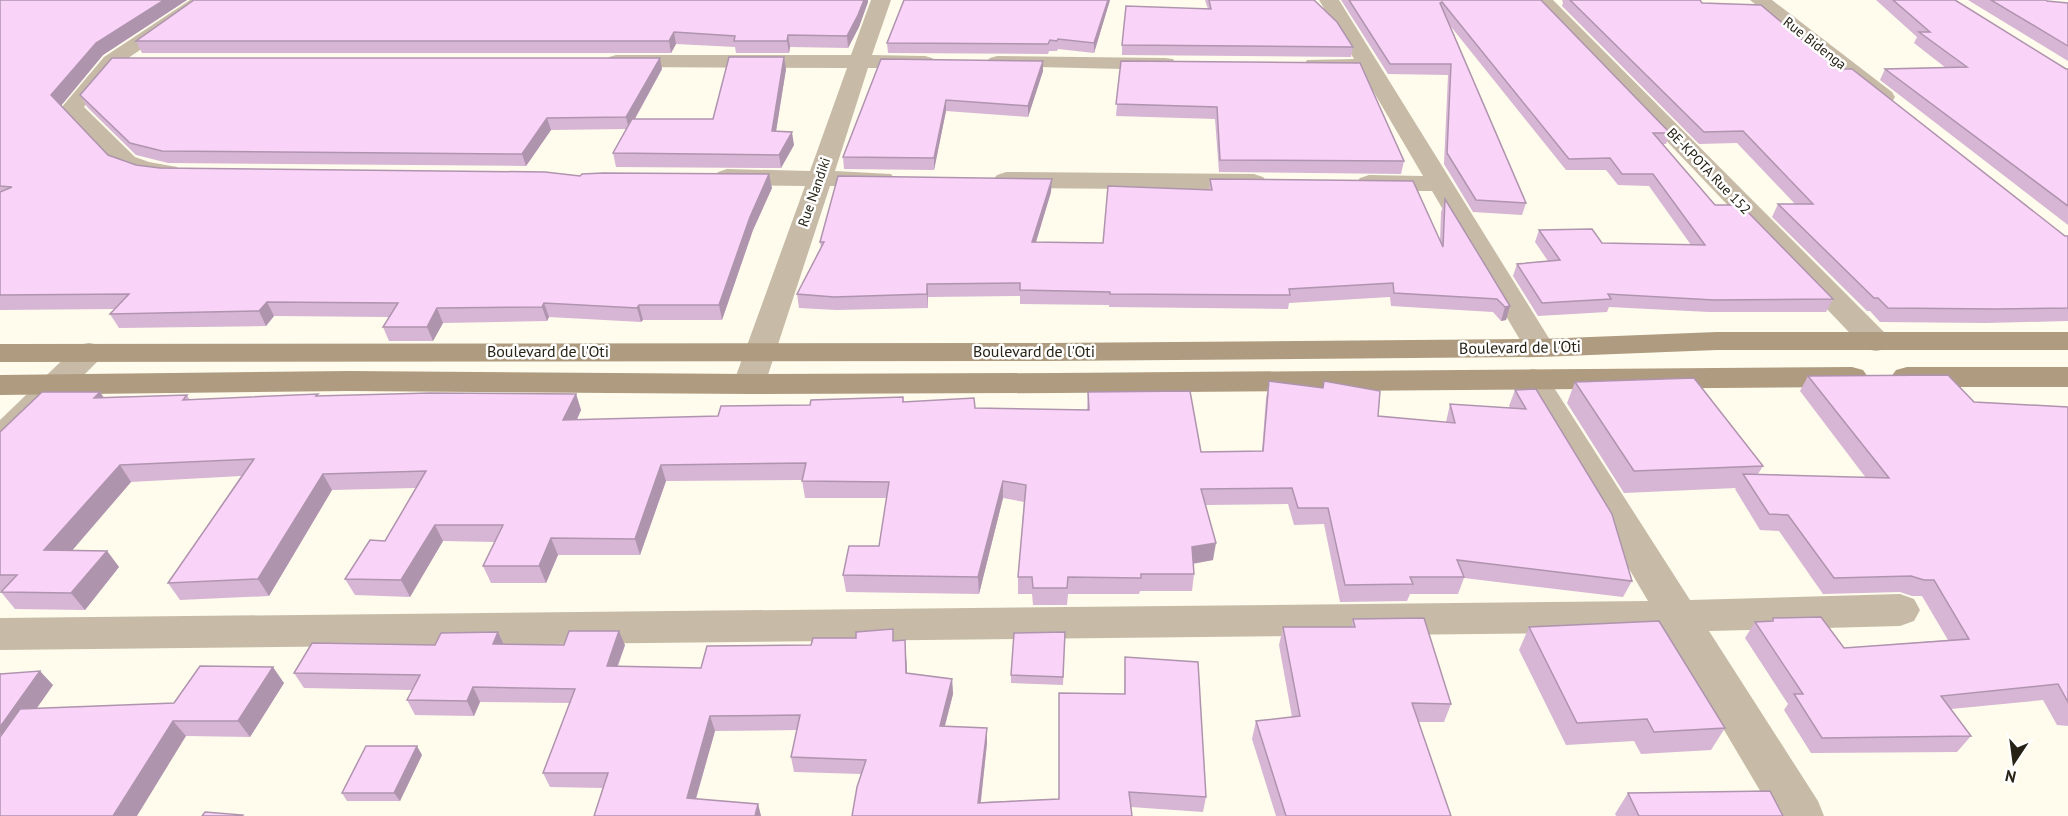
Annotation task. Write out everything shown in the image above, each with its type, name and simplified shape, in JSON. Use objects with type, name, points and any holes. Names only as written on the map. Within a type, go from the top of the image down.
[{"type":"main road","name":"Boulevard de l'Oti","points":[[0,385],[360,381],[749,384],[1536,363],[1717,341],[2068,341]]},
{"type":"main road","name":"Boulevard de l'Oti","points":[[0,353],[760,351],[1536,363],[2068,377]]},
{"type":"street","points":[[192,172],[154,171],[126,162],[72,108],[111,61],[203,0]]},
{"type":"street","name":"Rue Nandiki","points":[[749,384],[881,0]]},
{"type":"street","points":[[1329,0],[1367,66],[1442,184],[1536,363],[1678,616],[1801,816]]},
{"type":"street","name":"BE-KPOTA Rue 152","points":[[1542,0],[1876,342]]},
{"type":"street","name":"Rue Bidenga","points":[[1760,0],[1900,110]]},
{"type":"street","points":[[111,61],[146,61]]},
{"type":"street","points":[[598,61],[942,62]]},
{"type":"street","points":[[978,62],[1190,64]]},
{"type":"street","points":[[1296,65],[1367,66]]},
{"type":"street","points":[[700,177],[903,179]]},
{"type":"street","points":[[987,180],[1274,182]]},
{"type":"street","points":[[1346,183],[1442,184]]},
{"type":"street","points":[[0,439],[89,352]]},
{"type":"street","points":[[0,634],[1678,616],[1900,610]]},
{"type":"building","points":[[0,0],[164,0],[96,43],[51,95],[108,155],[136,165],[160,168],[545,172],[580,176],[603,173],[769,174],[750,217],[719,305],[639,305],[637,308],[544,303],[542,307],[437,308],[427,327],[383,327],[398,303],[267,302],[259,311],[110,314],[129,294],[0,295],[0,192],[12,187],[0,186]]},
{"type":"building","points":[[194,0],[864,0],[847,36],[788,35],[787,41],[734,41],[735,36],[674,32],[669,41],[136,41]]},
{"type":"building","points":[[904,0],[1108,0],[1094,43],[1058,39],[1057,41],[1050,40],[1048,44],[887,43]]},
{"type":"building","points":[[1209,0],[1314,0],[1337,22],[1353,47],[1122,45],[1126,6],[1211,9]]},
{"type":"building","points":[[1349,0],[1541,0],[1670,133],[1653,133],[1715,205],[1741,205],[1833,299],[1714,300],[1608,294],[1611,299],[1542,303],[1517,264],[1560,260],[1539,230],[1592,229],[1602,243],[1705,245],[1653,174],[1622,174],[1610,158],[1569,159],[1442,2],[1440,3],[1526,203],[1476,200],[1447,153],[1451,64],[1390,64]]},
{"type":"building","points":[[1570,0],[1700,0],[1702,3],[1761,5],[1837,69],[1852,69],[2065,236],[2068,236],[2068,308],[1888,308],[1878,298],[1874,298],[1778,204],[1813,204],[1743,131],[1704,132]]},
{"type":"building","points":[[1893,0],[1955,0],[2068,69],[2068,206],[1885,69],[1967,67],[1919,32],[1930,32]]},
{"type":"building","points":[[1991,0],[2046,0],[2068,3],[2068,46]]},
{"type":"building","points":[[729,57],[784,57],[772,131],[792,132],[779,155],[613,153],[632,119],[713,119]]},
{"type":"building","points":[[112,58],[660,58],[626,117],[547,118],[522,154],[162,151],[130,143],[80,95]]},
{"type":"building","points":[[881,59],[1043,61],[1028,106],[946,100],[934,158],[843,157]]},
{"type":"building","points":[[1121,61],[1360,63],[1404,161],[1220,160],[1217,107],[1116,104]]},
{"type":"building","points":[[838,176],[1052,179],[1032,242],[1103,243],[1108,186],[1212,190],[1210,179],[1413,181],[1443,247],[1445,199],[1510,306],[1505,307],[1497,299],[1394,293],[1393,283],[1289,289],[1290,295],[1110,294],[1110,292],[1020,290],[1020,283],[927,284],[927,294],[834,297],[797,294],[824,242],[820,242]]},
{"type":"building","points":[[1948,375],[1974,402],[2068,407],[2068,702],[2058,684],[1941,696],[1971,736],[1822,738],[1794,694],[1803,694],[1755,622],[1773,621],[1773,618],[1821,617],[1844,648],[1969,639],[1934,580],[1911,576],[1834,578],[1788,515],[1769,514],[1743,474],[1889,478],[1808,376]]},
{"type":"building","points":[[1694,378],[1763,466],[1634,471],[1575,382]]},
{"type":"building","points":[[1269,381],[1323,388],[1324,381],[1380,391],[1378,416],[1455,423],[1450,404],[1526,409],[1515,390],[1536,389],[1612,514],[1632,581],[1457,560],[1464,577],[1410,577],[1413,584],[1345,585],[1328,508],[1298,508],[1292,488],[1201,489],[1216,543],[1192,547],[1194,574],[1141,574],[1141,578],[1068,577],[1067,588],[1033,588],[1032,577],[1018,577],[1026,485],[1003,481],[978,577],[843,575],[849,546],[879,546],[889,482],[802,481],[806,463],[661,465],[635,539],[551,538],[539,566],[483,566],[503,525],[435,525],[401,580],[345,579],[370,540],[385,541],[426,471],[323,474],[258,579],[168,583],[254,459],[120,465],[44,550],[107,551],[71,593],[1,592],[17,575],[0,575],[0,432],[42,392],[100,392],[94,398],[187,395],[183,400],[318,394],[316,396],[430,393],[576,394],[563,420],[718,416],[721,406],[810,405],[811,400],[903,397],[903,402],[974,398],[975,408],[1089,410],[1088,392],[1190,391],[1201,452],[1263,451]]},
{"type":"building","points":[[1424,618],[1451,704],[1412,703],[1451,816],[1286,816],[1256,721],[1300,716],[1283,627],[1355,627],[1353,619]]},
{"type":"building","points":[[1659,621],[1725,728],[1654,732],[1647,719],[1577,723],[1529,627]]},
{"type":"building","points":[[893,629],[893,641],[905,640],[906,673],[952,679],[940,726],[987,728],[978,803],[1059,799],[1059,693],[1125,694],[1125,657],[1198,662],[1206,797],[1129,792],[1132,816],[852,816],[857,787],[866,760],[791,757],[800,715],[710,716],[687,798],[758,804],[755,816],[594,816],[608,773],[543,773],[575,689],[473,687],[467,701],[407,700],[420,675],[294,673],[312,643],[435,645],[441,633],[498,632],[493,644],[564,645],[569,631],[619,631],[607,666],[701,668],[707,646],[811,645],[813,638],[856,638],[856,632]]},
{"type":"building","points":[[1065,632],[1063,677],[1011,675],[1014,633]]},
{"type":"building","points":[[200,666],[273,667],[238,721],[173,721],[113,816],[0,816],[0,737],[20,709],[174,703]]},
{"type":"building","points":[[40,671],[0,727],[0,674]]},
{"type":"building","points":[[366,746],[417,746],[394,793],[342,793]]},
{"type":"building","points":[[1770,791],[1783,816],[1639,816],[1628,793]]},
{"type":"building","points":[[205,812],[243,815],[202,816]]}]
